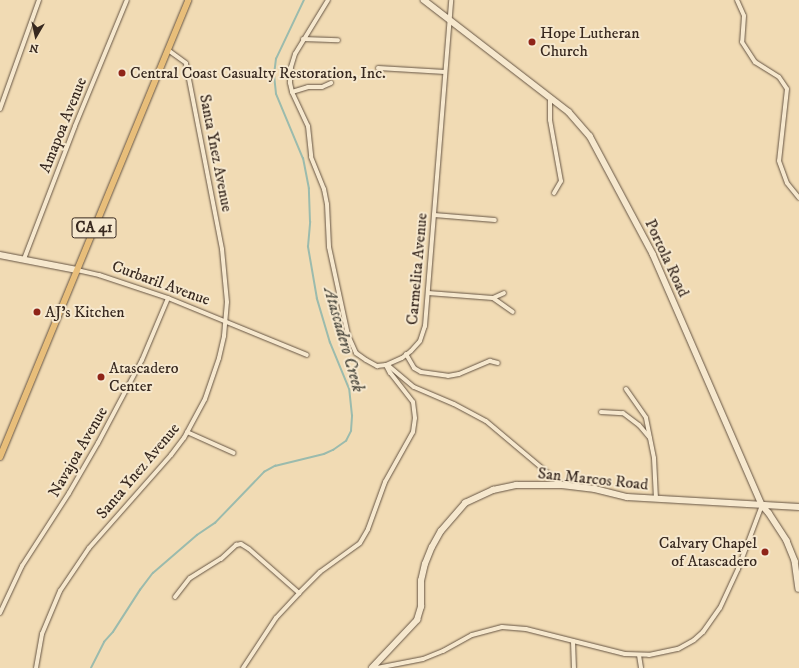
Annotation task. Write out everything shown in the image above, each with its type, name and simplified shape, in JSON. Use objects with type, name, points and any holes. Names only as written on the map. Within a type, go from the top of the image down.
[{"type":"main road","name":"CA 41","points":[[0,457],[188,0]]},
{"type":"street","points":[[0,109],[39,0]]},
{"type":"street","name":"Amapoa Avenue","points":[[24,259],[72,133],[127,0]]},
{"type":"street","points":[[328,0],[303,39],[291,67],[290,83],[292,92],[308,126],[311,157],[324,189],[327,204],[329,247],[348,335],[356,353],[377,366],[386,365],[394,369],[414,387],[454,404],[486,421],[562,485]]},
{"type":"street","name":"Portola Road","points":[[424,0],[550,96],[576,118],[590,136],[646,241],[762,505],[788,541],[795,561],[799,589]]},
{"type":"street","name":"Carmelita Avenue","points":[[386,365],[406,354],[417,345],[425,326],[451,0]]},
{"type":"street","points":[[737,0],[744,16],[742,42],[755,62],[779,77],[787,89],[788,94],[779,161],[788,183],[799,198]]},
{"type":"street","points":[[303,39],[338,40]]},
{"type":"street","name":"Santa Ynez Avenue","points":[[36,668],[39,647],[45,627],[60,591],[88,548],[170,455],[187,432],[205,399],[213,379],[222,343],[225,321],[226,280],[222,249],[186,63],[168,50]]},
{"type":"street","points":[[378,68],[445,72]]},
{"type":"street","points":[[292,92],[308,87],[322,87],[331,83]]},
{"type":"street","points":[[550,96],[550,120],[561,181],[554,193]]},
{"type":"street","points":[[434,215],[495,220]]},
{"type":"street","name":"Curbaril Avenue","points":[[0,255],[98,274],[168,298],[307,355]]},
{"type":"street","points":[[493,298],[504,292]]},
{"type":"street","points":[[428,293],[493,298],[513,312]]},
{"type":"street","name":"Navajoa Avenue","points":[[0,613],[22,566],[62,505],[98,443],[142,360],[168,298]]},
{"type":"street","points":[[406,354],[414,368],[421,372],[448,376],[459,374],[490,361],[498,363]]},
{"type":"street","points":[[243,668],[276,618],[320,572],[354,549],[360,543],[368,529],[385,482],[413,432],[415,418],[413,402],[390,373],[386,365]]},
{"type":"street","points":[[626,389],[646,418],[654,458],[656,499]]},
{"type":"street","points":[[601,412],[623,413],[639,425],[650,438]]},
{"type":"street","points":[[187,432],[234,453]]},
{"type":"street","name":"San Marcos Road","points":[[372,668],[417,620],[421,607],[422,581],[432,546],[443,527],[465,503],[493,490],[516,485],[562,485],[595,489],[627,497],[799,507]]},
{"type":"street","points":[[376,668],[433,655],[472,635],[495,628],[526,628],[625,654],[660,654],[678,649],[694,640],[707,627],[729,589],[762,505]]},
{"type":"street","points":[[175,597],[190,578],[221,560],[236,545],[241,544],[249,549],[299,593]]},
{"type":"street","points":[[573,641],[574,668]]},
{"type":"street","points":[[639,655],[641,668]]},
{"type":"waterway","name":"Atascadero Creek","points":[[91,668],[104,642],[113,632],[140,590],[153,573],[197,535],[215,523],[264,472],[275,466],[324,454],[333,450],[346,441],[351,431],[352,416],[349,389],[330,343],[317,299],[308,247],[310,222],[309,189],[303,159],[276,94],[274,75],[276,59],[304,0]]},
{"type":"place","name":"Hope Lutheran Church","points":[[532,42]]},
{"type":"place","name":"Central Coast Casualty Restoration, Inc.","points":[[122,73]]},
{"type":"place","name":"AJ’s Kitchen","points":[[37,312]]},
{"type":"place","name":"Atascadero Center","points":[[101,377]]},
{"type":"place","name":"Calvary Chapel of Atascadero","points":[[765,552]]}]
